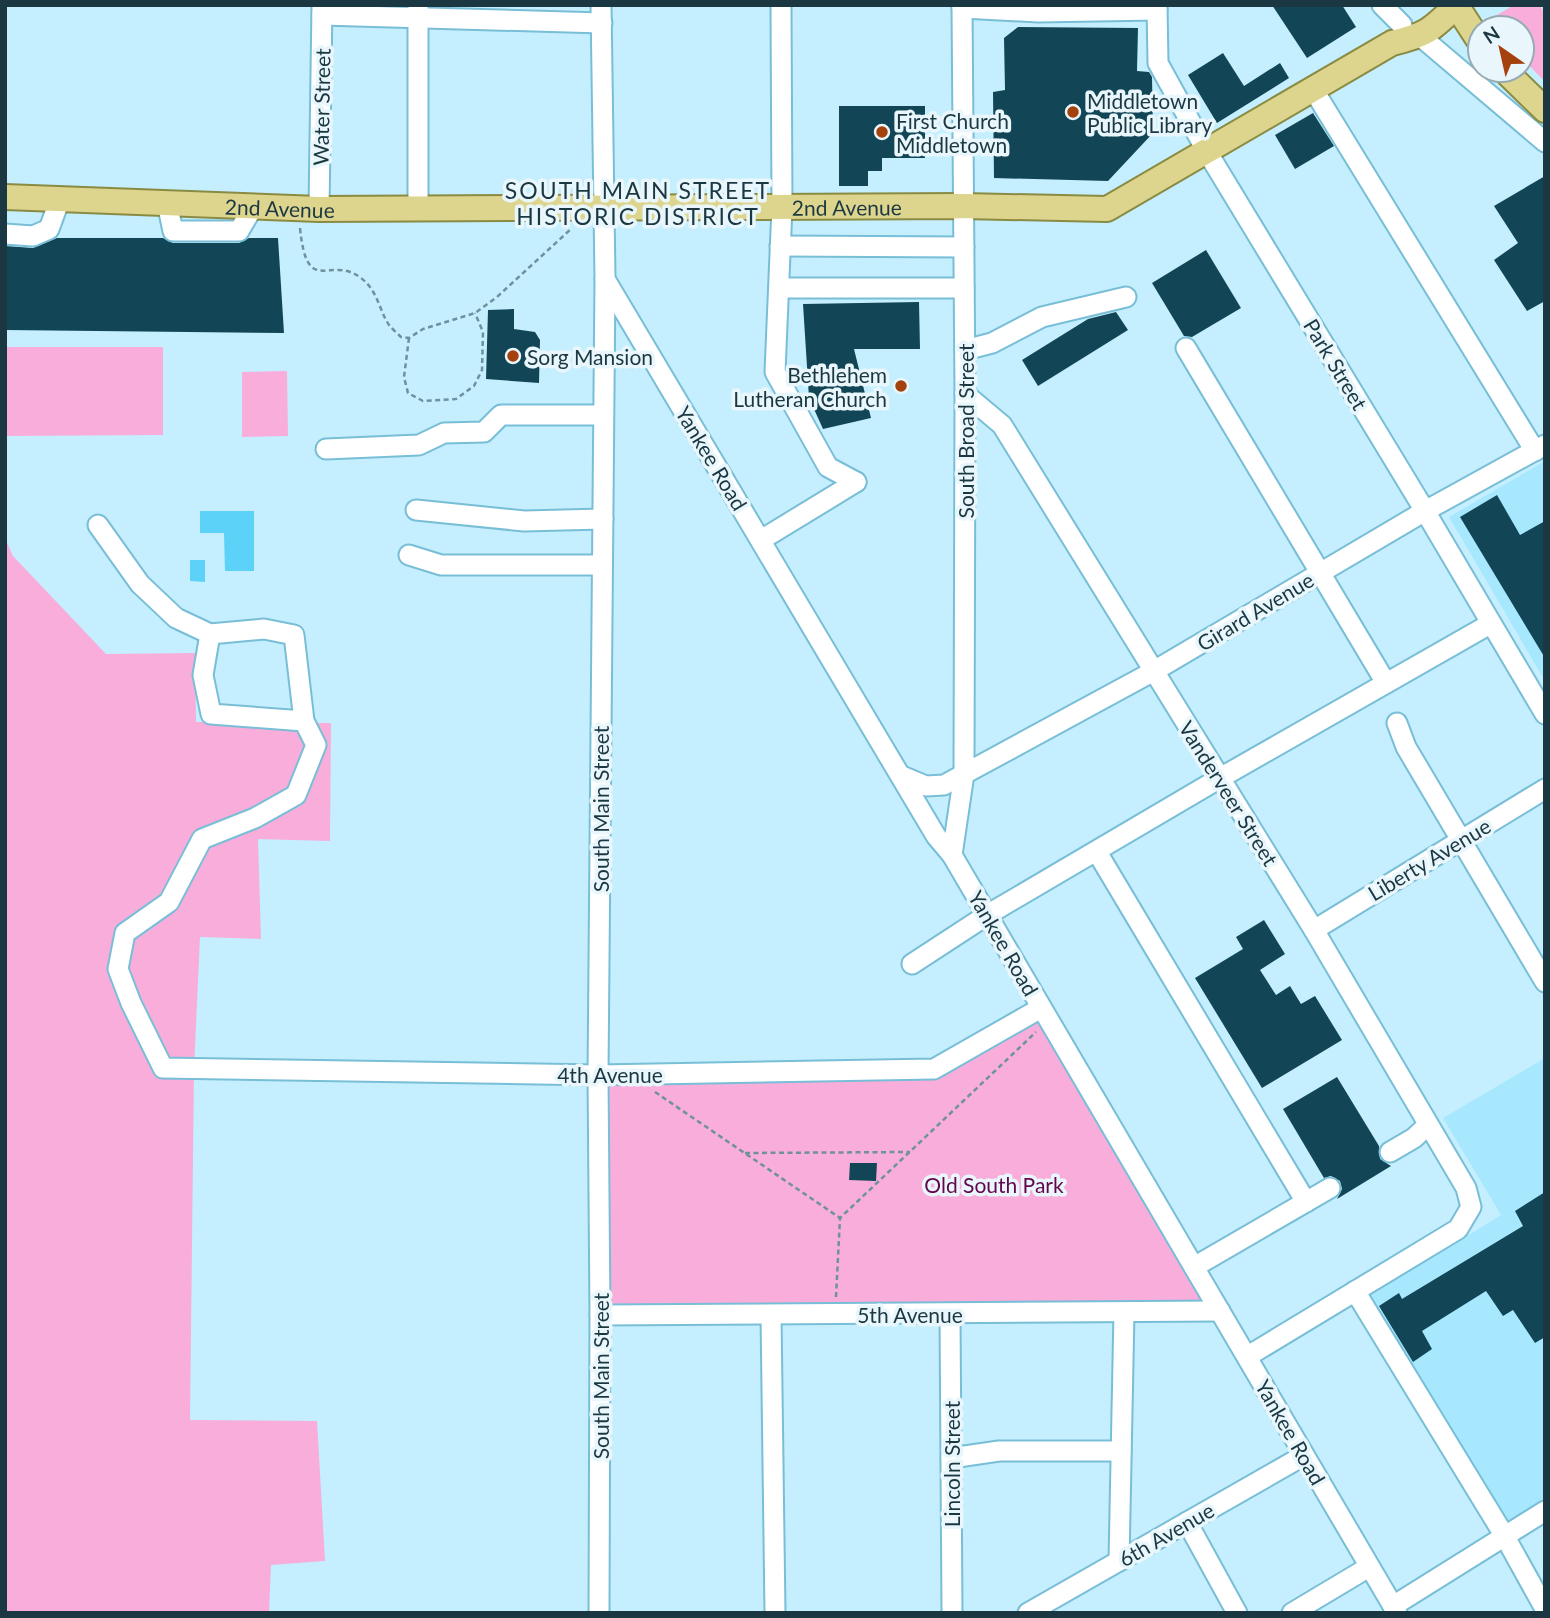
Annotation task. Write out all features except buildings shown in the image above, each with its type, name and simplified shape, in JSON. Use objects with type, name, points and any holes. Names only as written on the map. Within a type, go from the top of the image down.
[{"type":"main road","name":"2nd Avenue","points":[[5,197],[253,207],[310,216],[418,209],[963,206],[1107,209],[1405,35],[1435,9],[1456,5]]},
{"type":"main road","points":[[1456,5],[1466,20]]},
{"type":"main road","points":[[1518,84],[1545,110]]},
{"type":"street","points":[[761,540],[856,482],[828,467],[775,372],[782,207],[781,5]]},
{"type":"street","points":[[1382,5],[1405,35],[1545,142]]},
{"type":"street","points":[[962,7],[1038,12],[1157,8]]},
{"type":"street","name":"South Broad Street","points":[[952,855],[964,774],[965,351],[962,7]]},
{"type":"street","name":"Park Street","points":[[1157,8],[1158,63],[1206,150],[1545,714]]},
{"type":"street","points":[[322,10],[601,14]]},
{"type":"street","name":"Water Street","points":[[310,216],[322,10]]},
{"type":"street","points":[[418,11],[418,209]]},
{"type":"street","name":"South Main Street","points":[[599,1613],[598,1074],[605,278],[601,14]]},
{"type":"street","points":[[1313,89],[1540,448]]},
{"type":"street","points":[[5,234],[33,236],[49,229],[60,199]]},
{"type":"street","points":[[780,246],[964,247]]},
{"type":"street","name":"Yankee Road","points":[[605,278],[936,836],[952,855],[1395,1609]]},
{"type":"street","points":[[779,288],[964,288]]},
{"type":"street","points":[[965,351],[992,343],[1042,317],[1126,297]]},
{"type":"street","points":[[1186,348],[1386,683]]},
{"type":"street","name":"Vanderveer Street","points":[[965,394],[1002,425],[1314,930],[1466,1188],[1471,1207],[1458,1228],[1355,1291]]},
{"type":"street","points":[[326,449],[419,445],[444,433],[484,432],[501,415],[603,415]]},
{"type":"street","name":"Girard Avenue","points":[[902,776],[926,786],[944,785],[1154,671],[1425,511],[1540,448]]},
{"type":"street","points":[[416,510],[524,521],[603,519]]},
{"type":"street","points":[[98,526],[140,584],[176,618],[209,634],[264,629],[293,635],[304,721],[211,714],[203,675],[209,634]]},
{"type":"street","points":[[409,555],[441,565],[602,565]]},
{"type":"street","points":[[912,964],[987,915],[1490,624]]},
{"type":"street","name":"4th Avenue","points":[[304,721],[316,745],[296,795],[255,818],[202,839],[169,902],[125,933],[118,969],[131,1003],[163,1068],[598,1074],[934,1069],[1041,1008]]},
{"type":"street","points":[[1397,723],[1406,747],[1545,982]]},
{"type":"street","name":"Liberty Avenue","points":[[1314,930],[1545,789]]},
{"type":"street","points":[[1097,852],[1306,1202]]},
{"type":"street","points":[[1390,1152],[1413,1138],[1427,1125]]},
{"type":"street","points":[[1194,1268],[1330,1188]]},
{"type":"street","points":[[1248,1356],[1355,1291],[1504,1535],[1545,1609]]},
{"type":"street","name":"5th Avenue","points":[[600,1315],[1220,1311]]},
{"type":"street","points":[[1119,1561],[1124,1312]]},
{"type":"street","name":"Lincoln Street","points":[[950,1314],[952,1613]]},
{"type":"street","points":[[771,1315],[775,1613]]},
{"type":"street","points":[[951,1458],[999,1451],[1121,1451]]},
{"type":"street","name":"6th Avenue","points":[[1028,1613],[1303,1456]]},
{"type":"street","points":[[1395,1609],[1504,1535],[1545,1511]]},
{"type":"street","points":[[1187,1522],[1237,1613]]},
{"type":"street","points":[[1292,1613],[1369,1567]]},
{"type":"path","points":[[310,216],[303,251],[309,265],[322,272],[345,271],[360,277],[375,294],[388,324],[401,337],[409,338],[423,329],[474,313],[497,297],[575,226]]},
{"type":"path","points":[[409,338],[404,377],[408,393],[423,401],[456,399],[474,386],[482,370],[483,332],[474,313]]},
{"type":"path","points":[[836,1315],[840,1218],[1036,1035],[1041,1008]]},
{"type":"path","points":[[653,1091],[840,1218]]},
{"type":"path","points":[[745,1153],[911,1152]]},
{"type":"shaded area","points":[[1545,461],[1545,681],[1449,517]]},
{"type":"shaded area","points":[[200,511],[254,511],[254,571],[225,571],[224,533],[200,533]]},
{"type":"shaded area","points":[[190,560],[205,560],[205,582],[190,581]]},
{"type":"shaded area","points":[[1545,1058],[1545,1500],[1505,1524],[1365,1299],[1501,1215],[1443,1118]]},
{"type":"green space","points":[[1514,5],[1539,5],[1545,14],[1545,82],[1536,73],[1536,14],[1499,14]]},
{"type":"green space","points":[[5,347],[163,347],[163,435],[5,436]]},
{"type":"green space","points":[[287,371],[288,436],[242,437],[242,372]]},
{"type":"green space","points":[[5,538],[13,556],[106,654],[195,653],[196,722],[331,723],[330,841],[258,839],[261,939],[200,937],[194,1069],[190,1420],[317,1421],[325,1561],[271,1565],[269,1613],[5,1613]]},
{"type":"green space","name":"Old South Park","points":[[1041,1008],[1220,1311],[600,1315],[598,1075],[934,1069]]},
{"type":"place","name":"Middletown Public Library","points":[[1073,112]]},
{"type":"place","name":"First Church Middletown","points":[[882,132]]},
{"type":"place","name":"Sorg Mansion","points":[[513,356]]},
{"type":"place","name":"Bethlehem Lutheran Church","points":[[901,386]]},
{"type":"district","name":"SOUTH MAIN STREET HISTORIC DISTRICT","points":[[638,203]]}]
